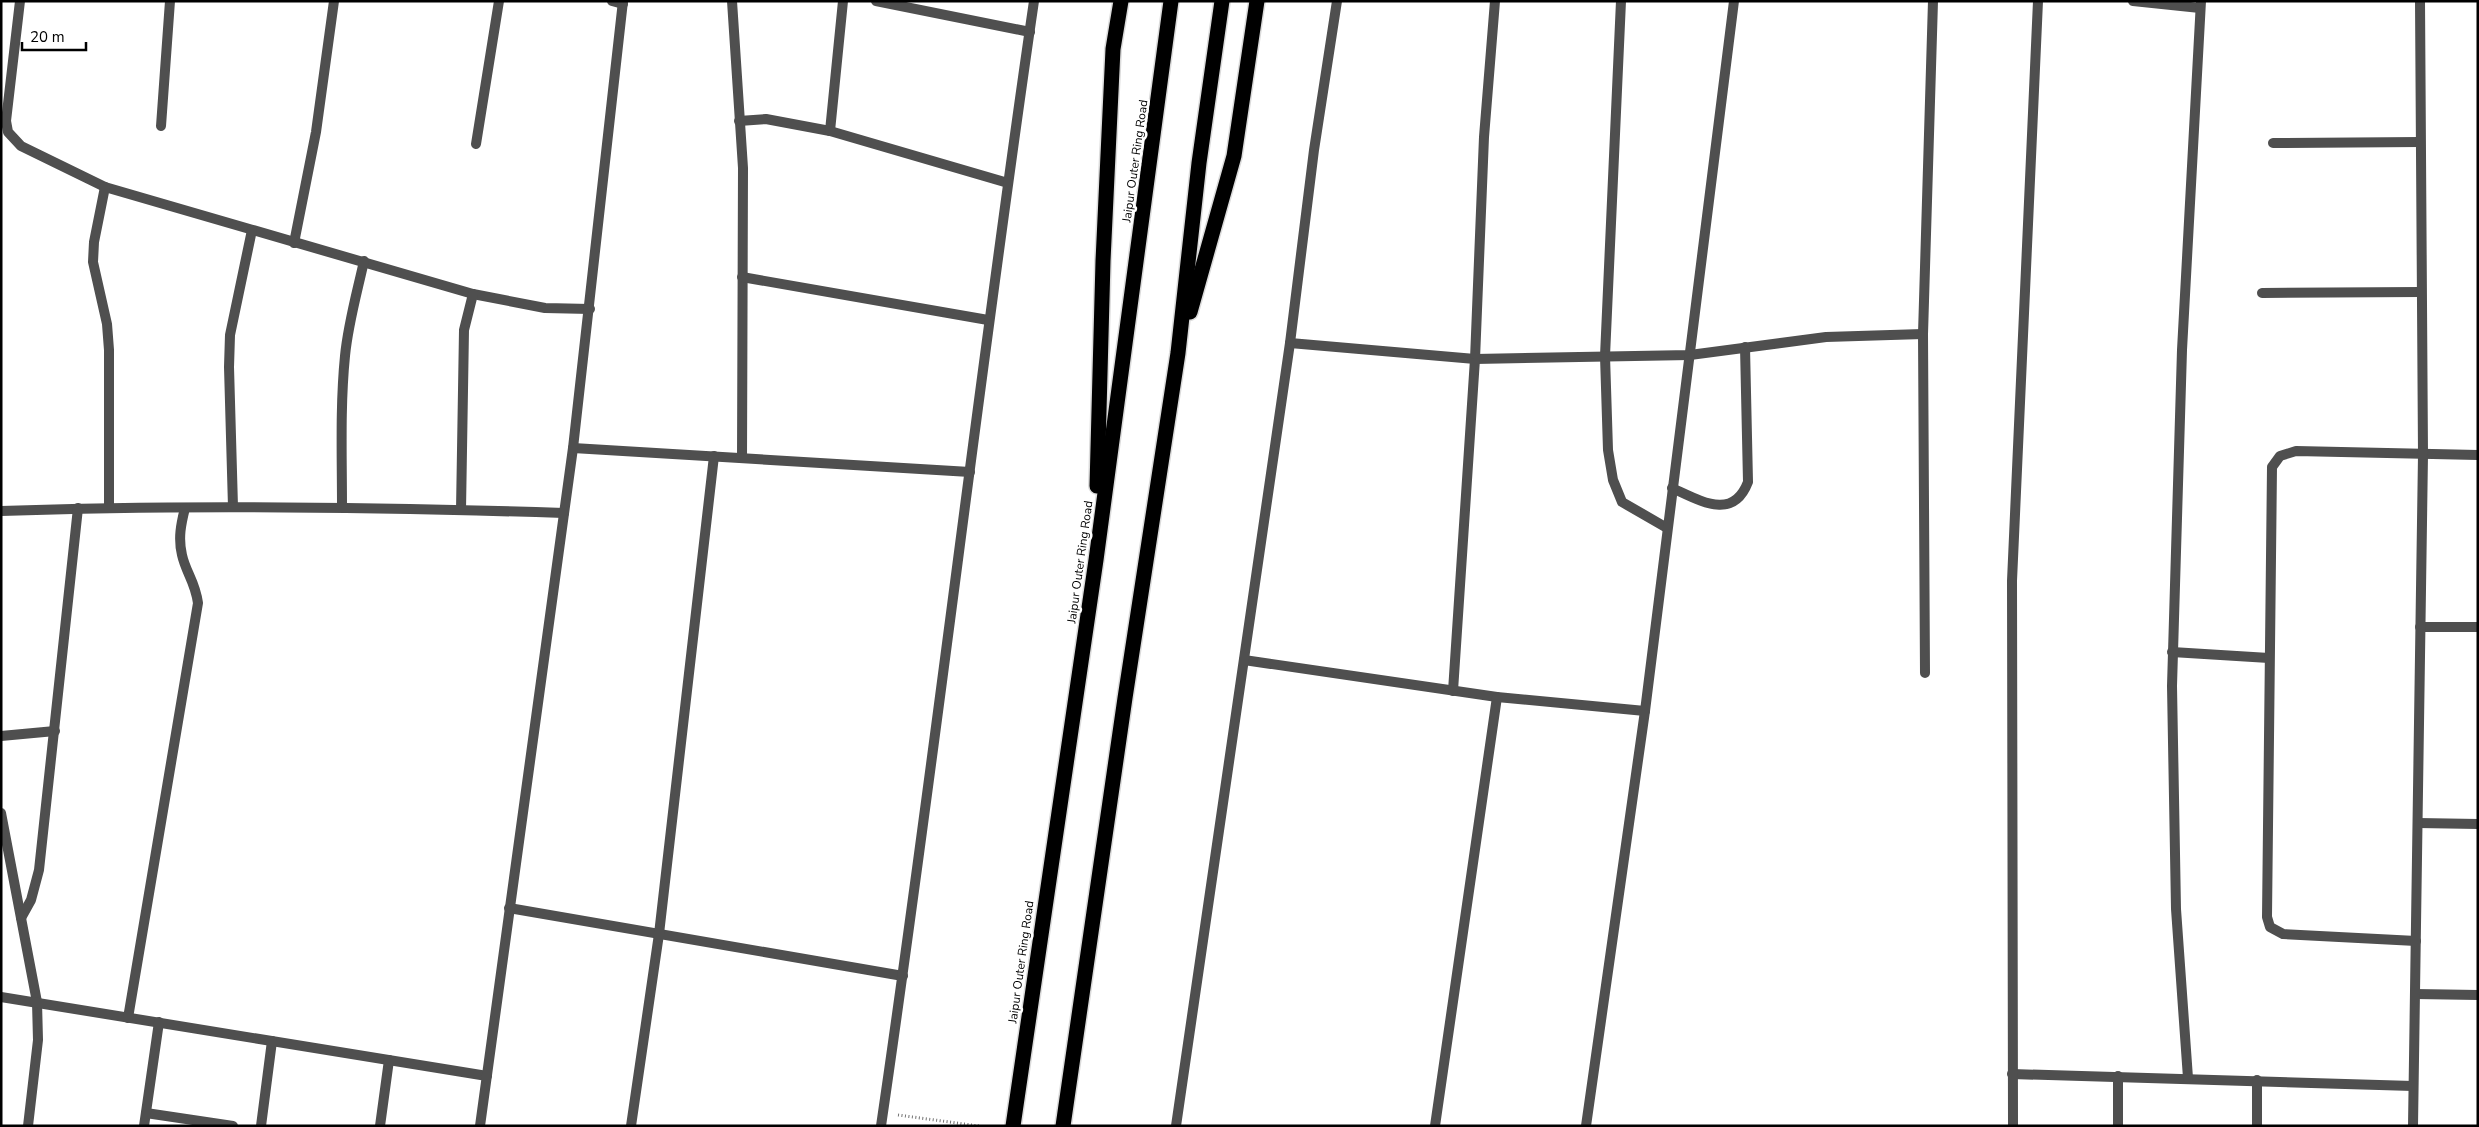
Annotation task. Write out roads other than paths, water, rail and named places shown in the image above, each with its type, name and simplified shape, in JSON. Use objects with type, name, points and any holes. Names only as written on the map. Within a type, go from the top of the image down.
[{"type":"highway","points":[[1096,560],[1103,260],[1114,50],[1121,1]]},
{"type":"highway","name":"Jaipur Outer Ring Road","points":[[1013,1126],[1096,560],[1171,1]]},
{"type":"highway","points":[[1063,1126],[1125,698],[1178,354],[1199,163],[1222,1]]},
{"type":"highway","points":[[1178,354],[1234,156],[1257,1]]},
{"type":"street","points":[[20,1],[6,121],[8,132],[21,146],[105,187],[294,243],[364,261],[473,294],[545,308],[590,309]]},
{"type":"street","points":[[161,126],[170,1]]},
{"type":"street","points":[[294,243],[316,132],[334,1]]},
{"type":"street","points":[[476,144],[499,1]]},
{"type":"street","points":[[480,1126],[573,448],[590,309],[623,3],[612,1]]},
{"type":"street","points":[[732,1],[742,168],[742,458]]},
{"type":"street","points":[[830,131],[843,1]]},
{"type":"street","points":[[876,1],[1030,32]]},
{"type":"street","points":[[880,1126],[903,976],[970,472],[988,320],[1034,1]]},
{"type":"street","points":[[1176,1126],[1290,343],[1314,150],[1337,1]]},
{"type":"street","points":[[1453,691],[1475,359],[1484,137],[1495,1]]},
{"type":"street","points":[[1621,1],[1606,356],[1608,450],[1613,480],[1622,502],[1667,528]]},
{"type":"street","points":[[1586,1126],[1645,711],[1734,1]]},
{"type":"street","points":[[1925,674],[1923,334],[1933,1]]},
{"type":"street","points":[[2012,1126],[2012,581],[2038,1]]},
{"type":"street","points":[[2133,1],[2200,5],[2181,379],[2172,652],[2176,909],[2188,1078]]},
{"type":"street","points":[[2413,1126],[2423,455],[2420,1]]},
{"type":"street","points":[[739,121],[766,119],[830,131],[1008,183]]},
{"type":"street","points":[[2273,143],[2420,142]]},
{"type":"street","points":[[105,187],[94,242],[93,262],[107,324],[109,350],[109,508]]},
{"type":"street","points":[[233,507],[228,367],[230,335],[252,230]]},
{"type":"street","points":[[342,506],[342,389],[349,325],[364,261]]},
{"type":"street","points":[[742,277],[988,320]]},
{"type":"street","points":[[2262,293],[2421,292]]},
{"type":"street","points":[[461,510],[464,330],[473,294]]},
{"type":"street","points":[[1290,343],[1475,359],[1690,354],[1826,337],[1923,334]]},
{"type":"street","points":[[1672,488],[1705,503],[1729,504],[1743,496],[1748,482],[1745,347]]},
{"type":"street","points":[[573,448],[970,472]]},
{"type":"street","points":[[2416,941],[2283,934],[2270,927],[2267,917],[2270,488],[2272,467],[2280,456],[2296,451],[2478,455]]},
{"type":"street","points":[[631,1126],[659,934],[714,456]]},
{"type":"street","points":[[1,511],[78,508],[342,506],[564,513]]},
{"type":"street","points":[[21,918],[31,900],[39,870],[78,508]]},
{"type":"street","points":[[128,1018],[198,603],[196,586],[182,556],[180,543],[184,508]]},
{"type":"street","points":[[2420,627],[2478,628]]},
{"type":"street","points":[[2172,652],[2269,658]]},
{"type":"street","points":[[1244,660],[1497,697],[1645,711]]},
{"type":"street","points":[[1435,1126],[1497,697]]},
{"type":"street","points":[[1,736],[55,731]]},
{"type":"street","points":[[1,813],[37,1002],[38,1040],[28,1126]]},
{"type":"street","points":[[2418,823],[2478,824]]},
{"type":"street","points":[[510,908],[903,976]]},
{"type":"street","points":[[2415,994],[2478,995]]},
{"type":"street","points":[[1,997],[486,1076]]},
{"type":"street","points":[[144,1126],[159,1022]]},
{"type":"street","points":[[261,1126],[272,1040]]},
{"type":"street","points":[[380,1126],[390,1060]]},
{"type":"street","points":[[2012,1074],[2413,1086]]},
{"type":"street","points":[[2118,1076],[2118,1126]]},
{"type":"street","points":[[2256,1126],[2257,1080]]},
{"type":"street","points":[[146,1113],[233,1126]]}]
